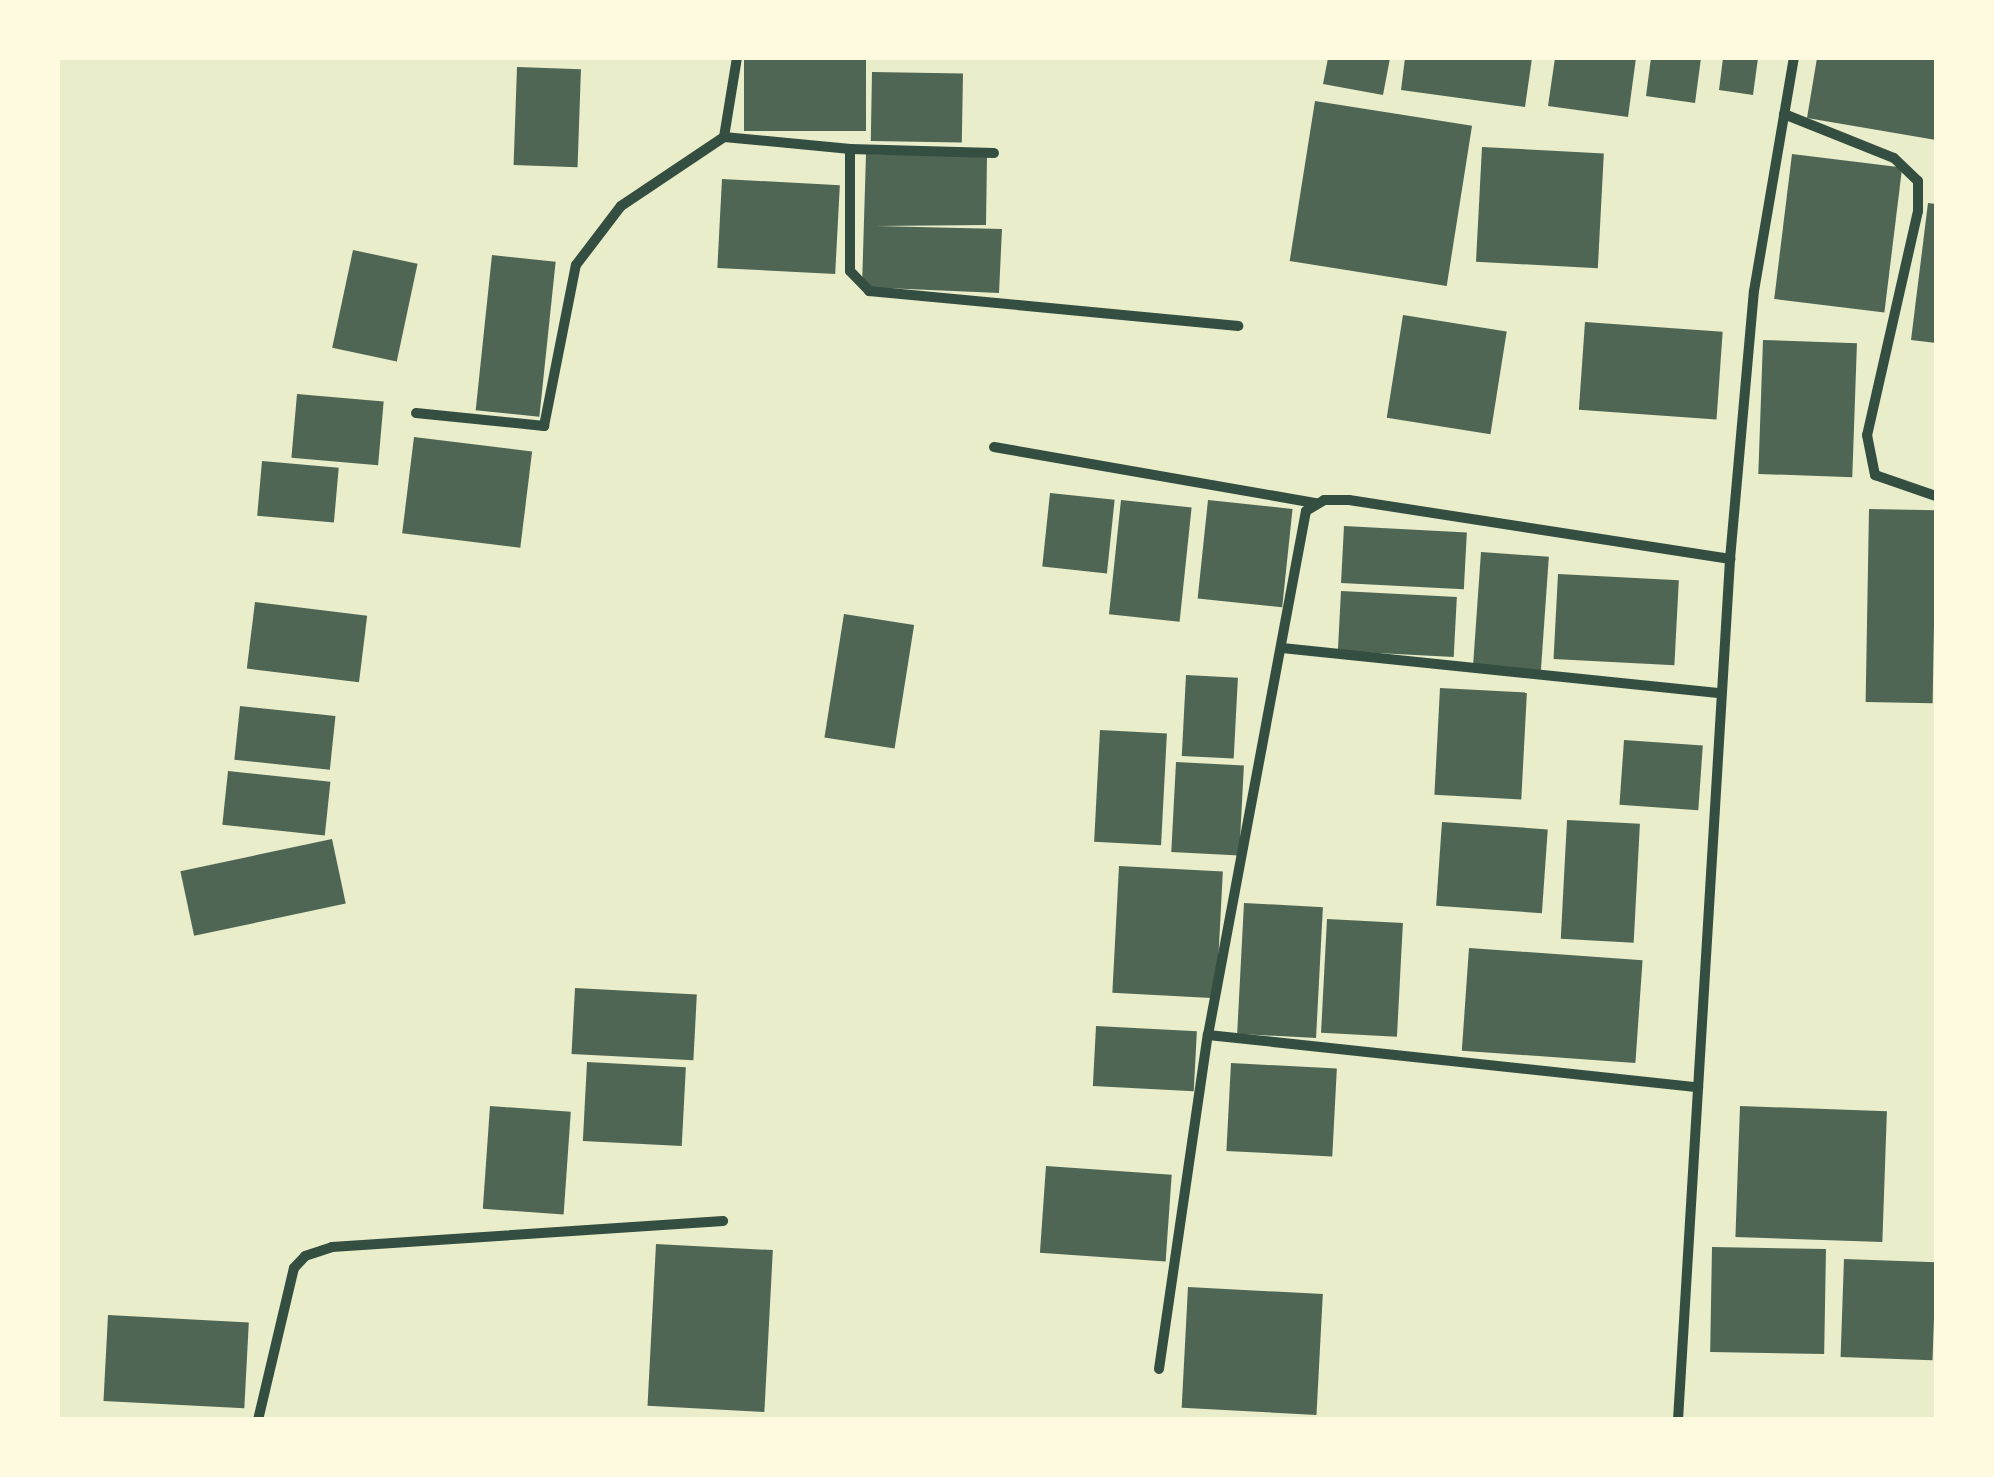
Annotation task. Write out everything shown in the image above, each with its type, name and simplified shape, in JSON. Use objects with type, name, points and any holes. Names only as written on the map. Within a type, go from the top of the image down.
[{"type":"street","points":[[724,137],[737,58]]},
{"type":"street","points":[[1678,1420],[1730,559],[1754,292],[1794,58]]},
{"type":"street","points":[[1784,114],[1894,158],[1918,181],[1918,211],[1868,452],[1875,475],[1936,496]]},
{"type":"street","points":[[416,413],[544,426],[571,277],[582,256],[620,206],[724,137],[850,149],[994,152]]},
{"type":"street","points":[[850,149],[850,271],[869,292],[1238,326]]},
{"type":"street","points":[[994,448],[1316,503],[1349,500],[1730,559]]},
{"type":"street","points":[[1159,1370],[1208,1035],[1306,511],[1316,503]]},
{"type":"street","points":[[1282,648],[1721,693]]},
{"type":"street","points":[[1208,1035],[1698,1087]]},
{"type":"street","points":[[258,1420],[294,1268],[305,1256],[332,1246],[723,1222]]},
{"type":"building","points":[[744,58],[866,58],[866,131],[744,131]]},
{"type":"building","points":[[1328,58],[1390,58],[1383,95],[1323,84]]},
{"type":"building","points":[[1405,58],[1532,58],[1525,107],[1401,90]]},
{"type":"building","points":[[1555,58],[1636,58],[1628,117],[1548,106]]},
{"type":"building","points":[[1651,58],[1701,58],[1695,103],[1646,96]]},
{"type":"building","points":[[1723,58],[1758,58],[1753,95],[1719,90]]},
{"type":"building","points":[[1817,58],[1936,58],[1936,140],[1807,118]]},
{"type":"building","points":[[517,67],[581,69],[578,167],[514,165]]},
{"type":"building","points":[[872,72],[963,74],[962,143],[871,141]]},
{"type":"building","points":[[1315,101],[1472,126],[1447,286],[1290,261]]},
{"type":"building","points":[[1482,147],[1604,153],[1598,268],[1476,262]]},
{"type":"building","points":[[866,154],[987,156],[986,225],[876,226],[1002,229],[999,293],[862,287]]},
{"type":"building","points":[[1792,154],[1902,168],[1884,312],[1774,299]]},
{"type":"building","points":[[722,179],[840,185],[835,274],[717,268]]},
{"type":"building","points":[[1928,203],[1936,204],[1936,343],[1911,340]]},
{"type":"building","points":[[353,250],[418,264],[397,362],[332,348]]},
{"type":"building","points":[[492,255],[556,262],[539,417],[476,410]]},
{"type":"building","points":[[1403,315],[1507,331],[1490,434],[1387,418]]},
{"type":"building","points":[[1585,322],[1723,332],[1717,419],[1579,410]]},
{"type":"building","points":[[1763,340],[1857,343],[1852,477],[1758,474]]},
{"type":"building","points":[[297,394],[384,402],[378,465],[291,458]]},
{"type":"building","points":[[414,437],[532,452],[520,548],[402,533]]},
{"type":"building","points":[[262,461],[339,468],[334,523],[257,516]]},
{"type":"building","points":[[1050,493],[1115,500],[1107,573],[1042,567]]},
{"type":"building","points":[[1121,500],[1192,507],[1180,622],[1109,614]]},
{"type":"building","points":[[1208,500],[1293,509],[1282,607],[1198,598]]},
{"type":"building","points":[[1869,509],[1936,510],[1933,703],[1866,702]]},
{"type":"building","points":[[1344,526],[1467,532],[1464,589],[1341,583]]},
{"type":"building","points":[[1481,552],[1549,557],[1541,670],[1473,666]]},
{"type":"building","points":[[1558,574],[1679,580],[1674,665],[1554,659]]},
{"type":"building","points":[[1341,591],[1457,597],[1454,657],[1338,651]]},
{"type":"building","points":[[255,602],[367,616],[359,682],[247,669]]},
{"type":"building","points":[[844,614],[914,625],[895,749],[824,737]]},
{"type":"building","points":[[1186,675],[1238,678],[1234,759],[1182,756]]},
{"type":"building","points":[[1440,688],[1527,693],[1521,799],[1434,795]]},
{"type":"building","points":[[240,706],[335,716],[330,770],[234,760]]},
{"type":"building","points":[[1100,730],[1167,734],[1161,845],[1094,842]]},
{"type":"building","points":[[1624,740],[1703,746],[1698,810],[1619,805]]},
{"type":"building","points":[[1176,762],[1244,766],[1239,855],[1171,852]]},
{"type":"building","points":[[228,771],[330,782],[325,835],[222,825]]},
{"type":"building","points":[[1567,820],[1640,824],[1634,943],[1561,939]]},
{"type":"building","points":[[1442,822],[1548,829],[1542,913],[1436,906]]},
{"type":"building","points":[[332,839],[346,904],[194,936],[180,871]]},
{"type":"building","points":[[1119,866],[1223,871],[1216,998],[1112,993]]},
{"type":"building","points":[[1244,903],[1323,907],[1316,1038],[1237,1034]]},
{"type":"building","points":[[1327,919],[1403,923],[1397,1037],[1321,1033]]},
{"type":"building","points":[[1469,948],[1643,960],[1635,1063],[1462,1051]]},
{"type":"building","points":[[575,988],[697,994],[693,1060],[572,1054]]},
{"type":"building","points":[[1096,1026],[1197,1031],[1194,1091],[1093,1086]]},
{"type":"building","points":[[587,1062],[686,1067],[682,1146],[583,1141]]},
{"type":"building","points":[[1231,1063],[1337,1069],[1332,1156],[1226,1151]]},
{"type":"building","points":[[490,1106],[571,1112],[564,1214],[483,1209]]},
{"type":"building","points":[[1740,1106],[1887,1111],[1882,1242],[1735,1237]]},
{"type":"building","points":[[1046,1166],[1172,1175],[1166,1262],[1040,1253]]},
{"type":"building","points":[[656,1244],[773,1250],[764,1412],[648,1406]]},
{"type":"building","points":[[1712,1247],[1826,1249],[1824,1354],[1710,1352]]},
{"type":"building","points":[[1844,1259],[1936,1262],[1933,1360],[1841,1357]]},
{"type":"building","points":[[1188,1287],[1323,1294],[1316,1415],[1182,1408]]},
{"type":"building","points":[[108,1315],[249,1322],[244,1408],[103,1401]]}]
